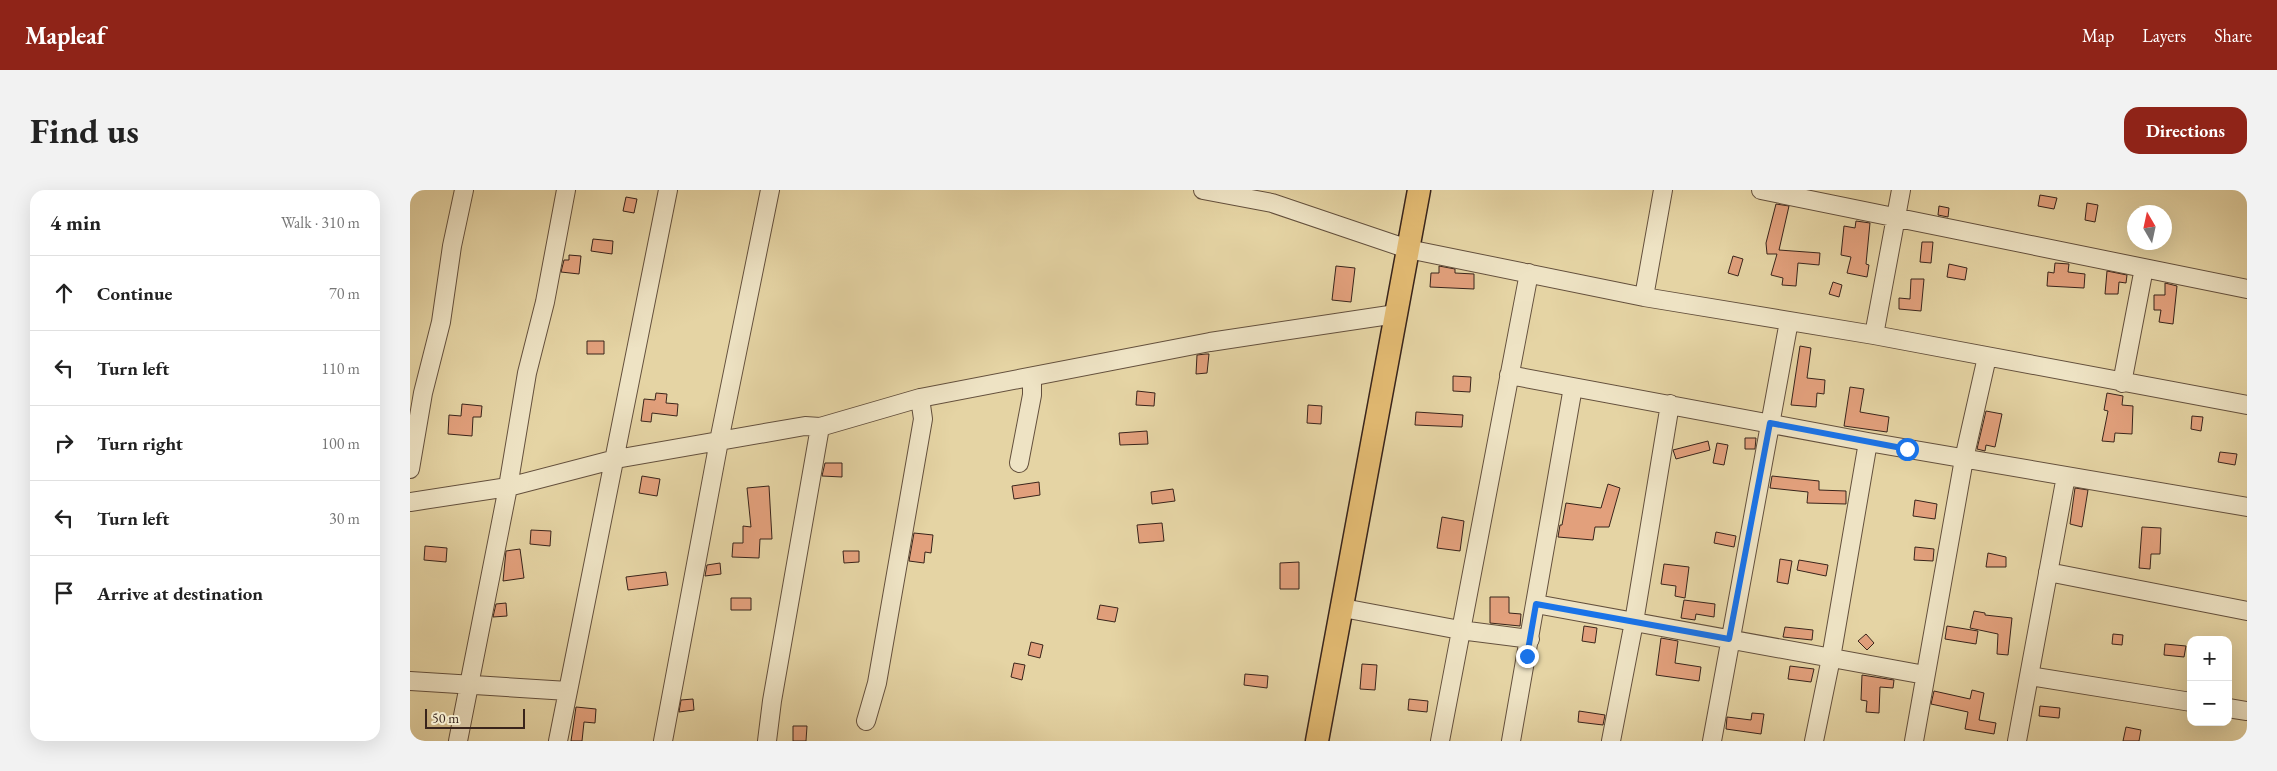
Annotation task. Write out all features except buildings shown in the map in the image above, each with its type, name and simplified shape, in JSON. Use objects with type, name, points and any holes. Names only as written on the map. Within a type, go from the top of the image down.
[{"type":"main road","points":[[1316,741],[1343,608],[1418,190]]},
{"type":"street","points":[[410,468],[423,393],[441,322],[464,190]]},
{"type":"street","points":[[458,741],[508,487],[527,373],[545,302],[566,190]]},
{"type":"street","points":[[558,741],[616,459],[668,190]]},
{"type":"street","points":[[663,741],[719,441],[770,190]]},
{"type":"street","points":[[1203,190],[1272,203],[1408,249],[1644,297],[1874,335],[2247,406]]},
{"type":"street","points":[[1644,297],[1663,190]]},
{"type":"street","points":[[1761,190],[1790,193],[1896,218],[2247,289]]},
{"type":"street","points":[[1874,335],[1901,190]]},
{"type":"street","points":[[2122,383],[2144,268]]},
{"type":"street","points":[[1440,741],[1528,273]]},
{"type":"street","points":[[410,502],[508,487],[616,459],[805,426],[820,427],[920,398],[1032,378],[1210,342],[1396,314]]},
{"type":"street","points":[[1712,741],[1729,639],[1789,321]]},
{"type":"street","points":[[1914,741],[1964,459],[1987,357]]},
{"type":"street","points":[[1509,375],[1868,442],[2247,507]]},
{"type":"street","points":[[1020,463],[1032,395],[1032,378]]},
{"type":"street","points":[[1511,741],[1573,387]]},
{"type":"street","points":[[866,721],[878,683],[923,419],[920,398]]},
{"type":"street","points":[[1611,741],[1634,622],[1670,404]]},
{"type":"street","points":[[767,741],[773,691],[820,427]]},
{"type":"street","points":[[1814,741],[1831,658],[1868,442]]},
{"type":"street","points":[[2017,741],[2066,476]]},
{"type":"street","points":[[2048,572],[2247,611]]},
{"type":"street","points":[[1536,604],[1925,675]]},
{"type":"street","points":[[1343,608],[1460,630],[1530,639]]},
{"type":"street","points":[[2029,676],[2187,701]]},
{"type":"street","points":[[410,681],[568,691]]},
{"type":"street","points":[[2232,709],[2247,711]]},
{"type":"route","points":[[1527,656],[1536,604],[1729,639],[1770,423],[1907,449]]}]
